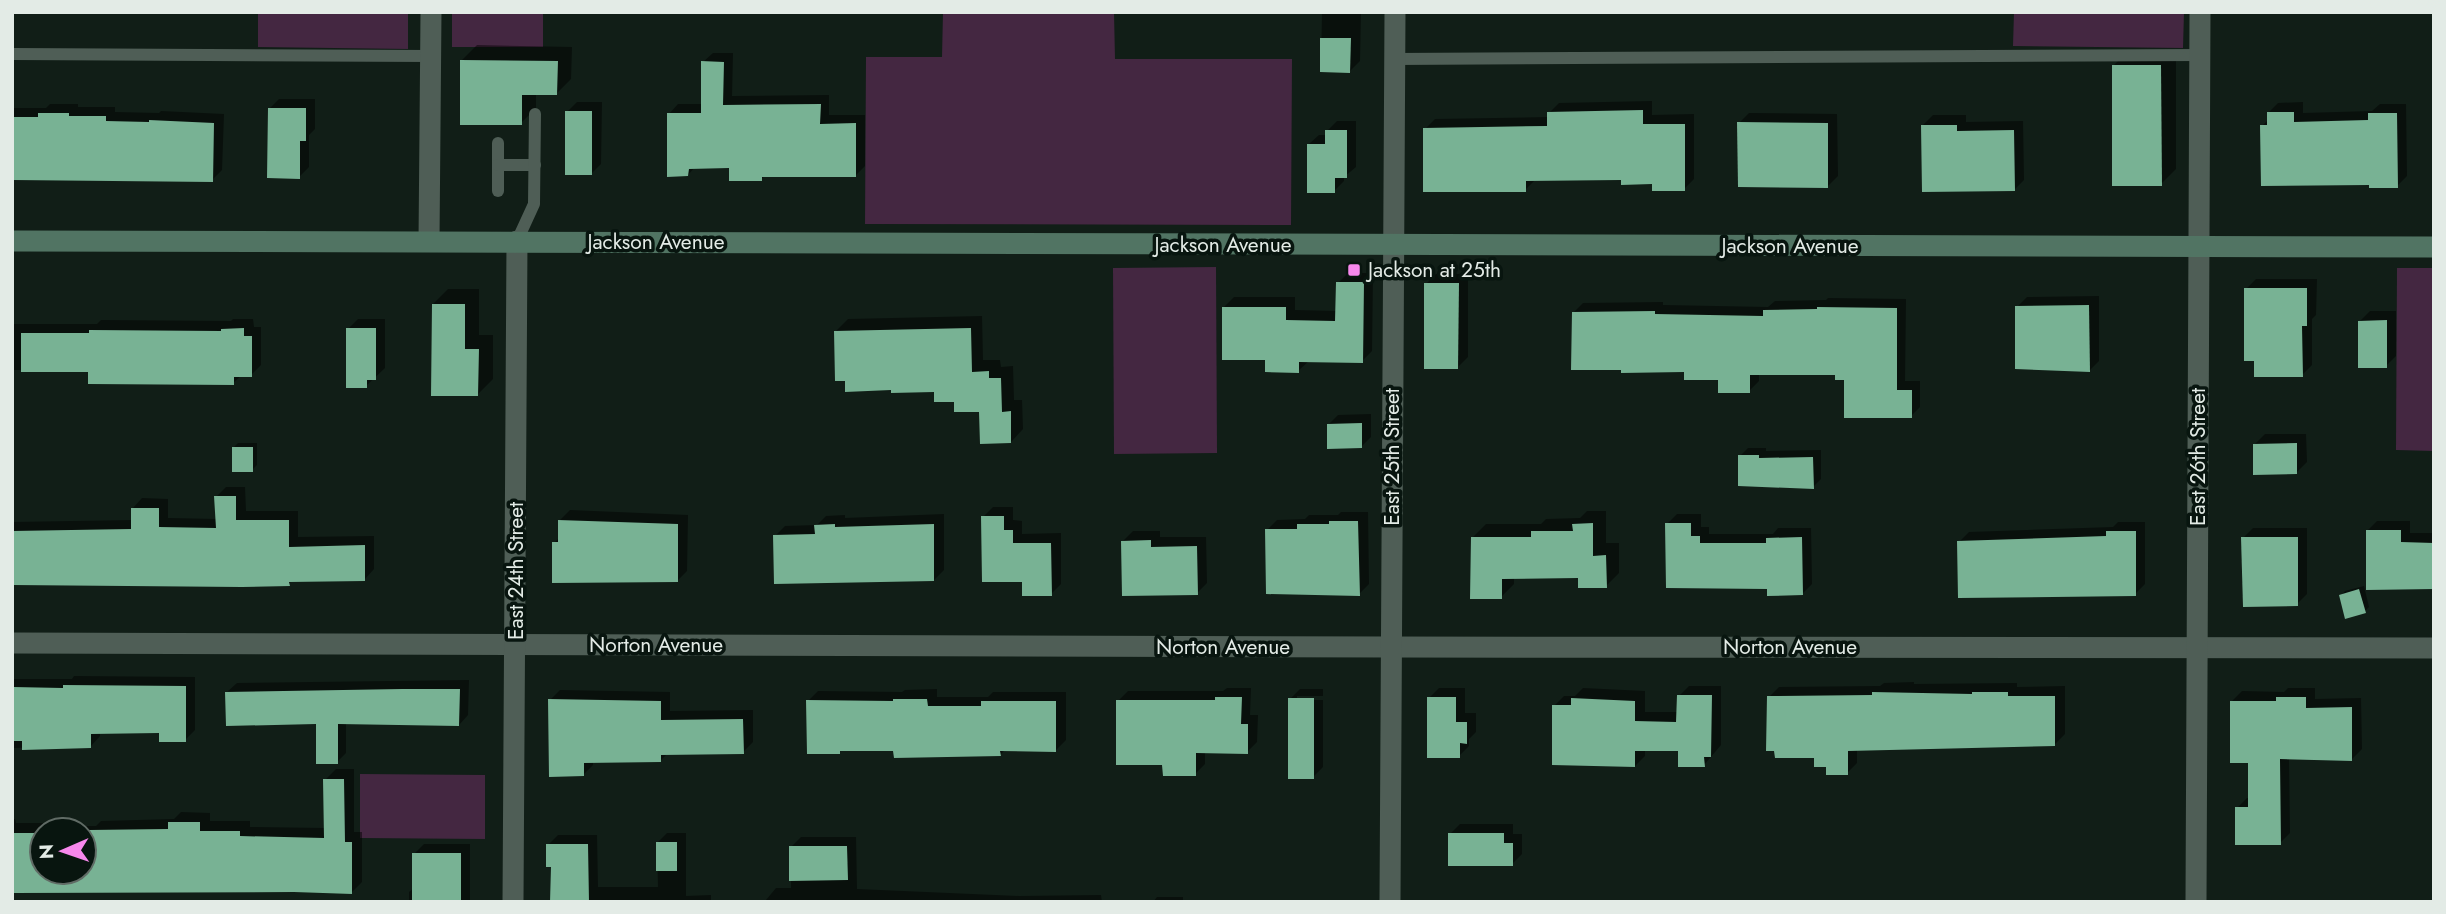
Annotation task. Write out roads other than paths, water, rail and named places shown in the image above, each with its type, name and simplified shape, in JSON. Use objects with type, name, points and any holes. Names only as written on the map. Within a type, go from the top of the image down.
[{"type":"street","points":[[429,241],[431,12]]},
{"type":"street","name":"East 25th Street","points":[[1390,902],[1395,12]]},
{"type":"street","name":"East 26th Street","points":[[2196,902],[2200,12]]},
{"type":"street","name":"Jackson Avenue","points":[[12,241],[2434,247]]},
{"type":"street","name":"East 24th Street","points":[[513,902],[517,241]]},
{"type":"street","name":"Norton Avenue","points":[[12,643],[1392,648],[2434,648]]},
{"type":"lane","points":[[12,54],[431,56]]},
{"type":"lane","points":[[1394,59],[2200,55]]},
{"type":"lane","points":[[517,241],[534,204],[535,114]]},
{"type":"lane","points":[[498,143],[498,191]]},
{"type":"lane","points":[[498,165],[535,165]]},
{"type":"place","name":"Jackson at 25th","points":[[1354,270]]}]
